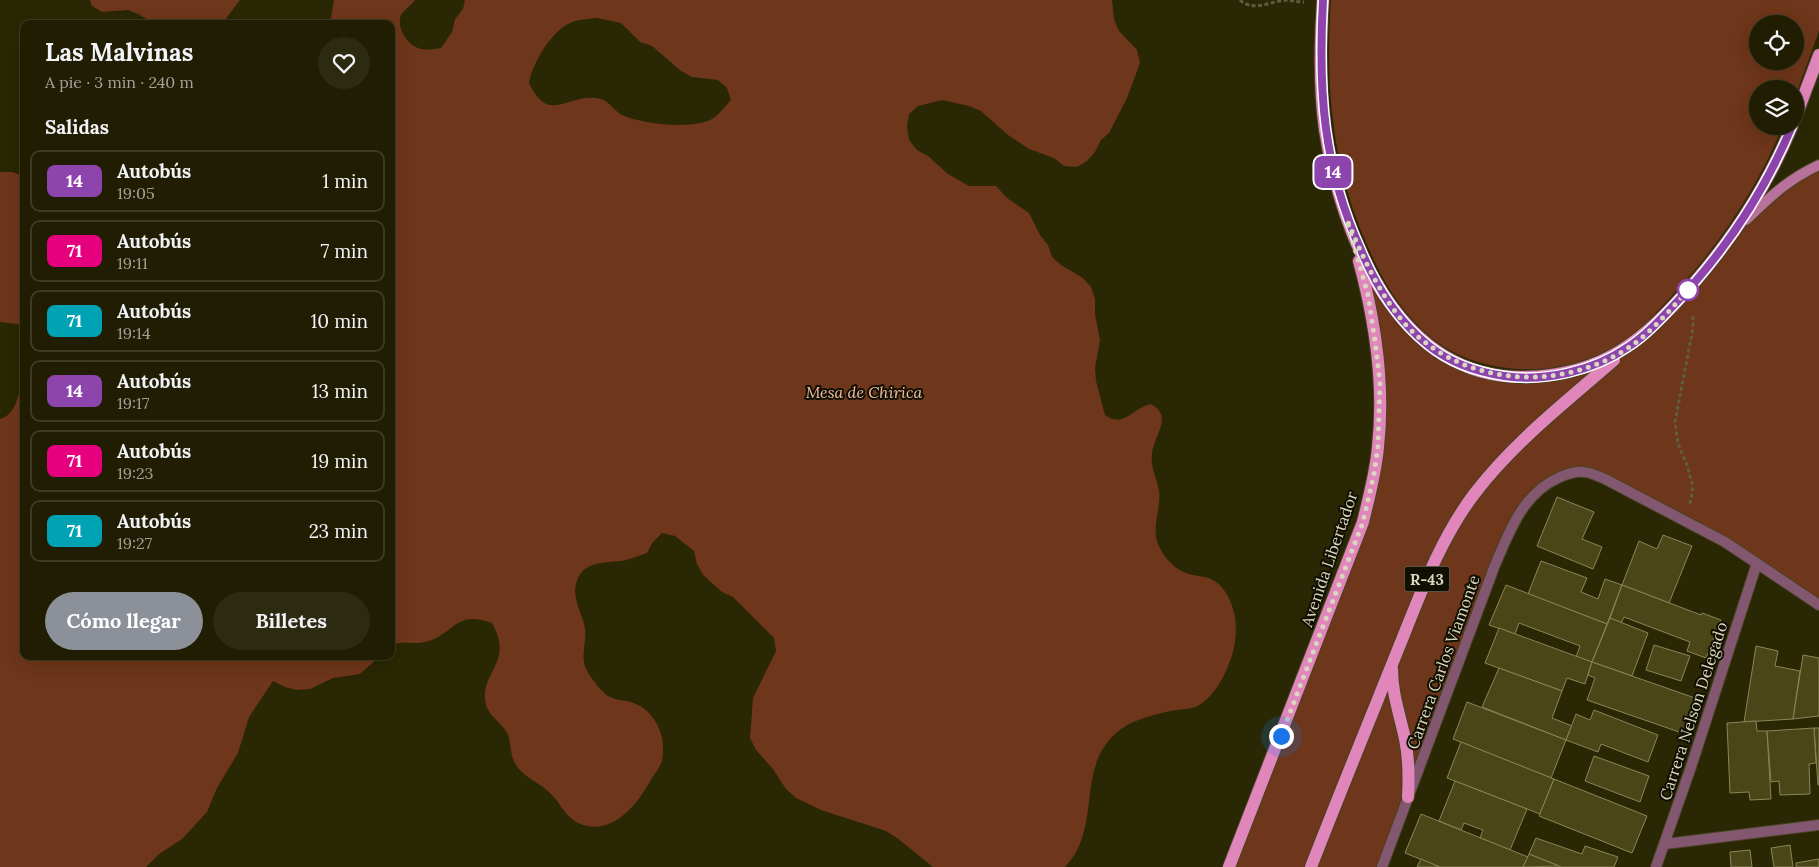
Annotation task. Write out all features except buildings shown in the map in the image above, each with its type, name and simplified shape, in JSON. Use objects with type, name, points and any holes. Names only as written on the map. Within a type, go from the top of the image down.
[{"type":"main road","points":[[1323,2],[1321,82],[1325,128],[1333,175],[1347,220],[1366,263],[1385,298],[1406,325],[1429,346],[1467,367],[1490,374],[1516,378],[1539,377],[1575,371],[1606,360],[1629,347],[1652,328],[1714,260],[1734,232],[1762,186],[1788,135]]},
{"type":"main road","points":[[1804,95],[1819,55]]},
{"type":"main road","points":[[1734,232],[1773,194],[1798,175],[1819,165]]},
{"type":"main road","name":"Avenida Libertador","points":[[1229,867],[1363,522],[1374,474],[1380,412],[1378,366],[1368,295],[1347,220]]},
{"type":"main road","name":"R-43","points":[[1311,867],[1434,562],[1455,522],[1476,492],[1506,457],[1536,427],[1629,347]]},
{"type":"main road","points":[[1392,663],[1392,685],[1409,764],[1408,797]]},
{"type":"street","name":"Carrera Carlos Viamonte","points":[[1382,867],[1509,531],[1528,500],[1540,488],[1553,480],[1571,473],[1584,472],[1605,478],[1725,542],[1819,604]]},
{"type":"street","name":"Carrera Nelson Delegado","points":[[1656,867],[1757,563]]},
{"type":"street","points":[[1665,844],[1819,825]]},
{"type":"path","points":[[1240,0],[1244,4],[1250,5],[1288,0],[1294,2],[1323,2]]},
{"type":"path","points":[[1686,522],[1692,487],[1687,465],[1678,444],[1675,422],[1693,328],[1691,286]]},
{"type":"green space","points":[[90,0],[240,0],[225,20],[148,20],[128,10],[102,12],[92,6]]},
{"type":"green space","name":"Mesa de Chirica","points":[[334,0],[415,0],[401,15],[401,30],[406,39],[414,46],[421,49],[430,49],[441,48],[452,32],[455,19],[463,9],[465,0],[1112,0],[1114,19],[1119,31],[1137,50],[1140,63],[1127,98],[1109,133],[1101,140],[1095,152],[1087,161],[1077,167],[1064,166],[1054,158],[1029,149],[1008,135],[981,111],[969,106],[942,100],[918,106],[909,114],[907,127],[909,140],[917,150],[928,156],[948,174],[969,186],[996,186],[1007,198],[1029,213],[1040,235],[1048,245],[1052,257],[1061,265],[1083,278],[1091,287],[1095,299],[1095,314],[1100,340],[1095,368],[1096,381],[1105,415],[1117,420],[1151,404],[1158,410],[1161,416],[1162,422],[1153,449],[1152,459],[1159,491],[1157,542],[1163,554],[1178,569],[1189,574],[1209,578],[1219,584],[1228,596],[1235,615],[1236,635],[1232,655],[1222,679],[1211,695],[1195,707],[1151,716],[1127,725],[1114,735],[1103,749],[1096,765],[1083,835],[1076,852],[1065,867],[933,867],[886,831],[821,810],[796,798],[786,789],[773,769],[756,750],[750,738],[753,698],[776,651],[774,638],[733,597],[722,592],[703,575],[697,564],[694,551],[675,536],[662,533],[653,542],[647,553],[624,560],[589,566],[580,574],[575,587],[576,599],[585,628],[584,664],[590,676],[610,697],[633,703],[648,712],[662,736],[663,756],[661,764],[636,802],[620,818],[611,823],[601,826],[590,826],[574,821],[550,793],[525,775],[517,766],[513,758],[508,735],[490,713],[486,705],[485,694],[487,684],[498,658],[500,648],[492,623],[470,619],[462,621],[435,639],[417,643],[395,644],[395,20],[331,20]],"holes":[[[597,18],[621,23],[640,42],[652,46],[681,71],[692,77],[718,80],[727,88],[731,100],[720,113],[712,119],[703,122],[680,125],[654,123],[622,115],[601,99],[579,99],[552,105],[544,103],[529,83],[534,66],[544,48],[556,33],[570,23]]]},
{"type":"green space","points":[[1331,0],[1819,0],[1819,31],[1801,80],[1749,80],[1749,135],[1779,135],[1760,174],[1733,219],[1685,282],[1641,327],[1611,349],[1568,365],[1522,369],[1487,365],[1468,359],[1433,339],[1403,309],[1387,285],[1374,260],[1346,187],[1334,126],[1329,64]]},
{"type":"green space","points":[[1819,165],[1819,605],[1725,542],[1584,472],[1553,481],[1518,514],[1408,797],[1392,685],[1417,601],[1475,492],[1629,347],[1773,194]]},
{"type":"green space","points":[[0,172],[12,172],[20,175],[20,324],[0,322]]},
{"type":"green space","points":[[1355,242],[1428,348],[1515,380],[1614,358],[1535,425],[1453,520],[1310,867],[1229,867],[1364,523],[1382,412]]},
{"type":"green space","points":[[20,388],[20,660],[376,660],[360,674],[333,678],[310,689],[297,690],[273,681],[249,717],[238,753],[217,788],[207,812],[182,839],[159,854],[146,867],[0,867],[0,419],[9,414],[17,400]]},
{"type":"green space","points":[[1390,673],[1402,739],[1406,797],[1379,867],[1313,867]]},
{"type":"bus line","name":"14","points":[[1323,0],[1321,82],[1325,128],[1333,175],[1347,220],[1366,263],[1385,298],[1406,325],[1429,346],[1467,367],[1490,374],[1516,378],[1539,377],[1575,371],[1606,360],[1629,347],[1652,328],[1686,293],[1714,260],[1754,202],[1788,135]]},
{"type":"route","points":[[1281,736],[1363,522],[1378,446],[1380,382],[1375,341],[1368,295],[1347,220],[1366,263],[1385,298],[1406,325],[1429,346],[1448,358],[1467,367],[1490,374],[1516,378],[1539,377],[1575,371],[1606,360],[1629,347],[1652,328],[1688,290]]}]
